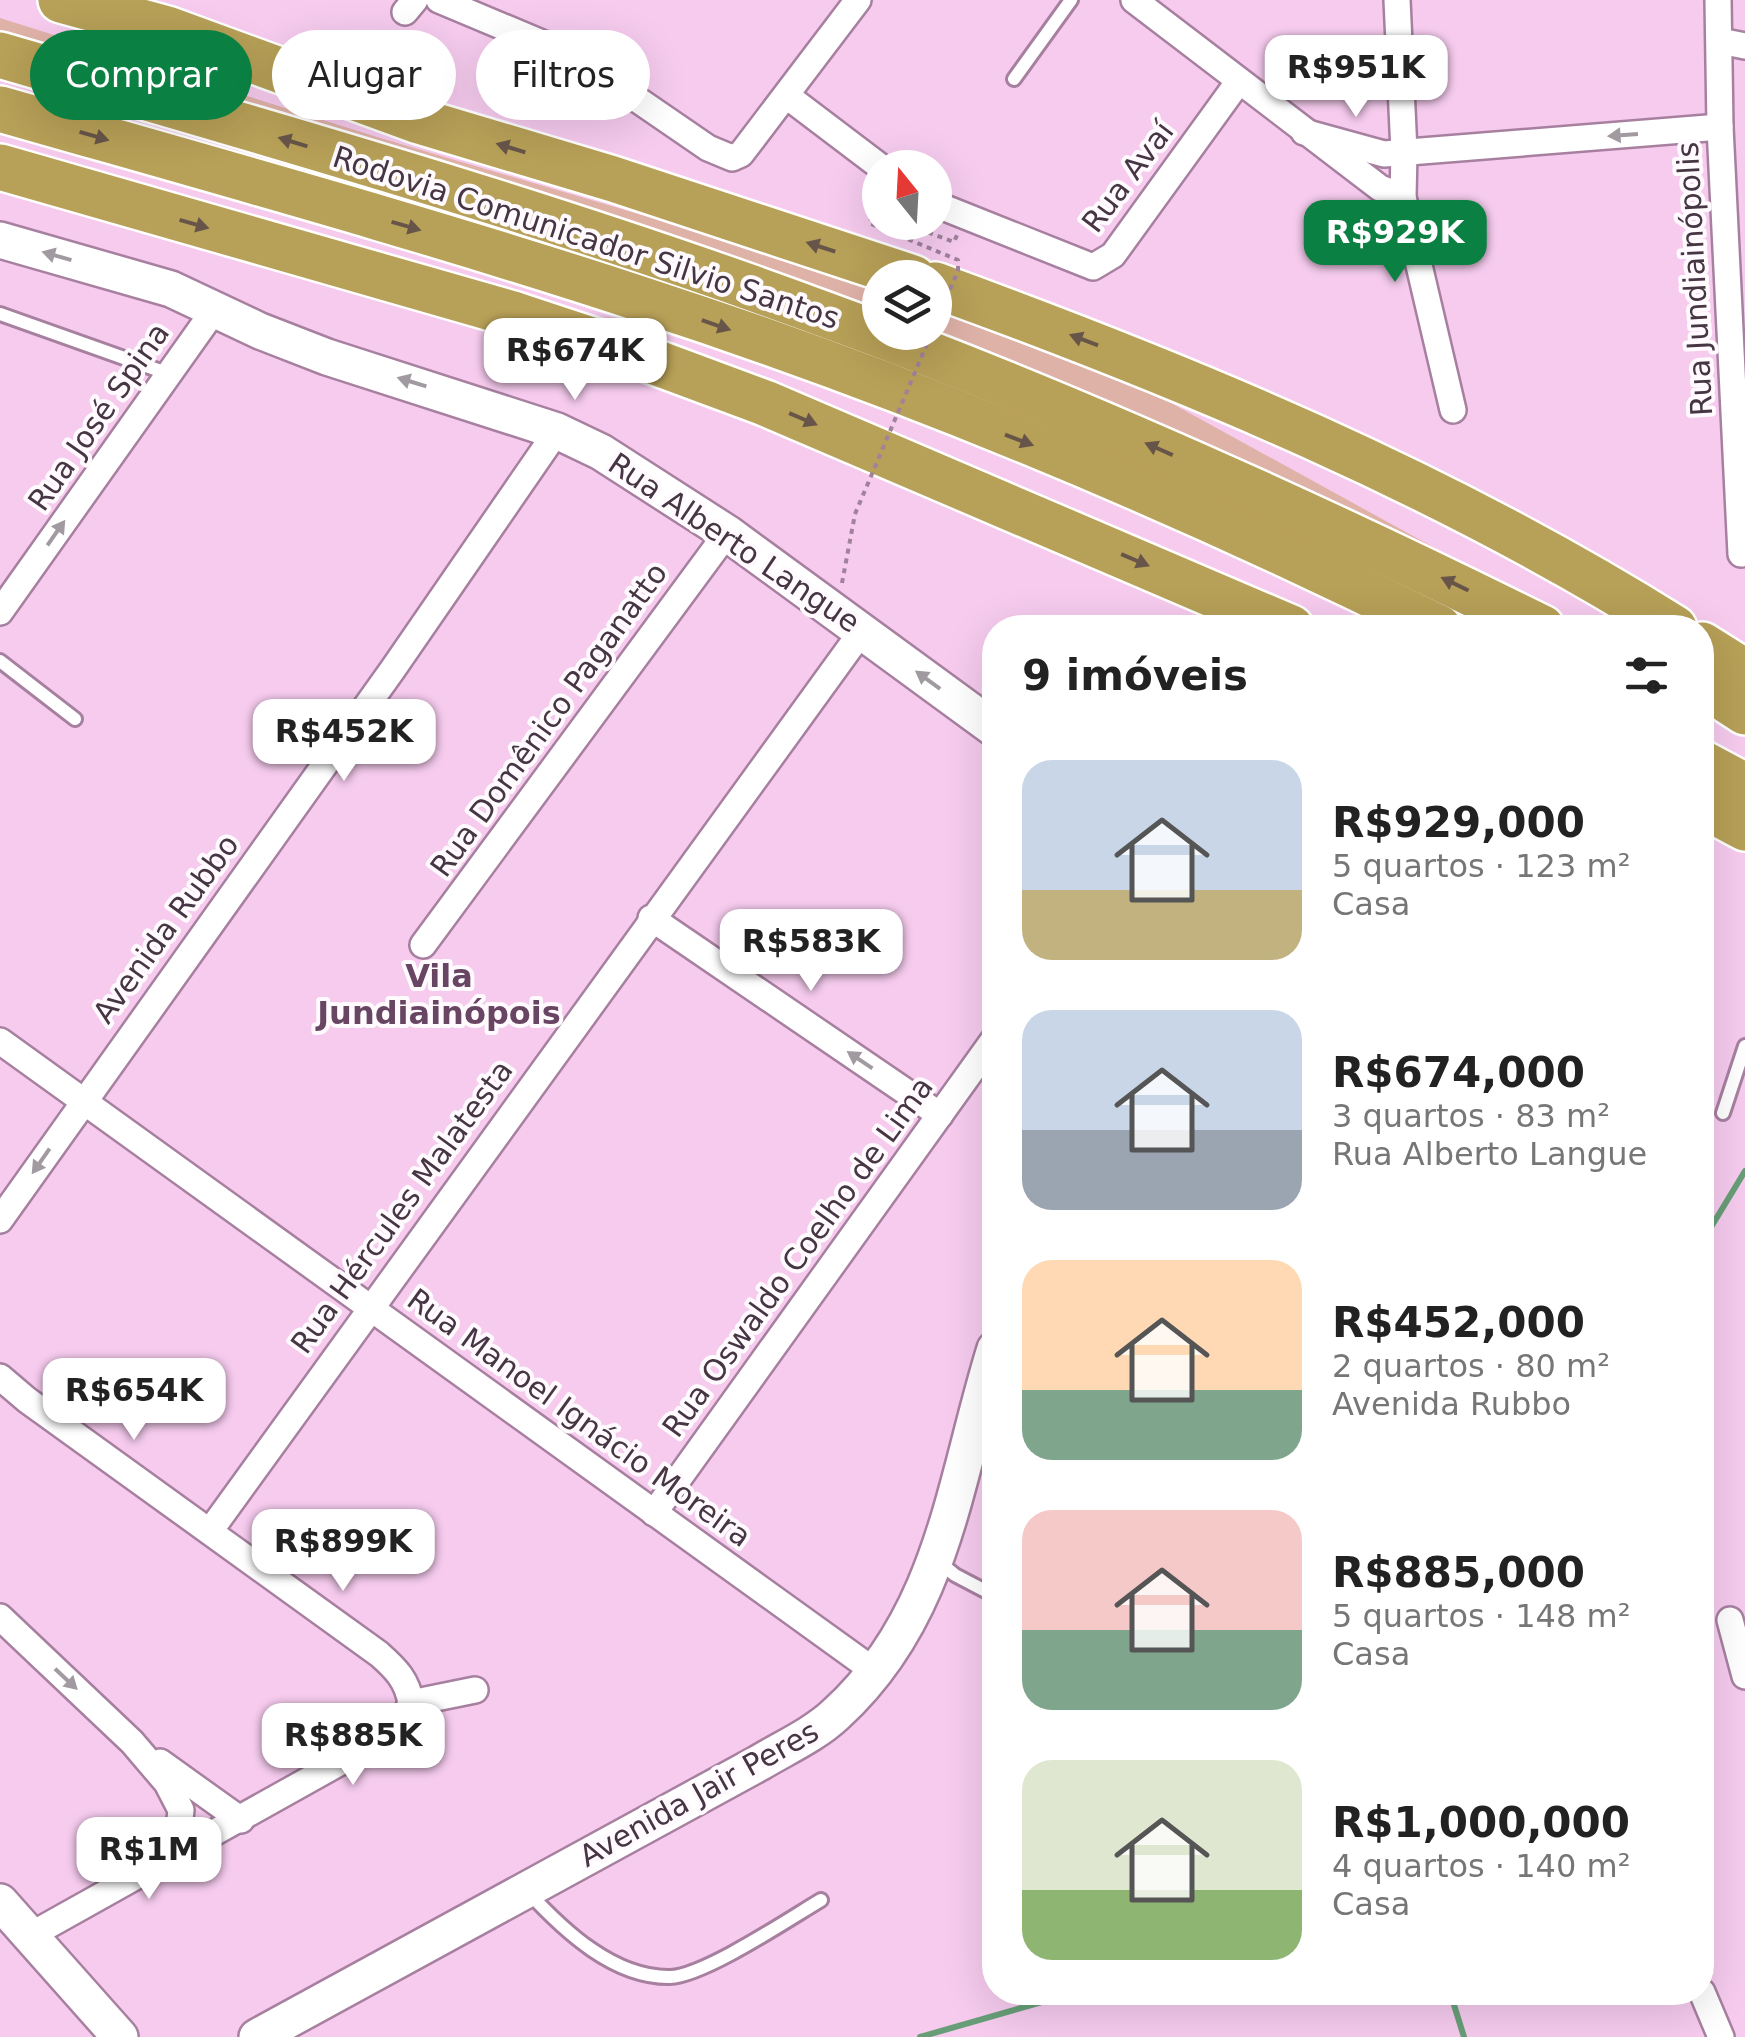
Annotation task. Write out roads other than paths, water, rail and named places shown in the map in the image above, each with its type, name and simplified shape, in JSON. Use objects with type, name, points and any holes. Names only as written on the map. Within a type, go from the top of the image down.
[{"type":"highway","points":[[61,0],[167,29],[419,121],[613,179],[862,261]]},
{"type":"highway","name":"Rodovia Comunicador Silvio Santos","points":[[0,55],[441,187],[831,316],[1127,435],[1389,552],[1516,615]]},
{"type":"highway","name":"Rodovia Comunicador Silvio Santos","points":[[0,109],[419,229],[651,302],[804,356],[1089,467],[1411,615]]},
{"type":"highway","points":[[0,167],[516,315],[624,351],[765,403],[1261,615]]},
{"type":"highway","points":[[952,291],[1160,370],[1410,481],[1609,587],[1653,615]]},
{"type":"highway","points":[[1160,370],[1230,415],[1260,426],[1416,505],[1593,615]]},
{"type":"highway","points":[[1714,653],[1745,672]]},
{"type":"highway","points":[[1714,692],[1745,712]]},
{"type":"highway","points":[[1714,715],[1745,732]]},
{"type":"highway","points":[[1714,769],[1745,786]]},
{"type":"highway","points":[[1714,812],[1745,828]]},
{"type":"highway","points":[[1714,830],[1745,846]]},
{"type":"street","points":[[439,0],[549,46],[723,157],[742,154],[858,0]]},
{"type":"street","points":[[1134,0],[1380,188],[1402,197]]},
{"type":"street","points":[[1397,0],[1404,152],[1402,197],[1453,410]]},
{"type":"street","name":"Rua Jundiainópolis","points":[[1718,0],[1732,44],[1720,127],[1741,554]]},
{"type":"street","name":"Rua Avaí","points":[[952,211],[1094,266],[1112,255],[1239,81]]},
{"type":"street","points":[[787,96],[862,153]]},
{"type":"street","points":[[1304,132],[1384,154],[1720,127]]},
{"type":"street","name":"Rua Alberto Langue","points":[[0,240],[170,289],[328,357],[556,431],[601,452],[727,533],[982,719]]},
{"type":"street","name":"Rua José Spina","points":[[0,612],[216,309]]},
{"type":"street","name":"Avenida Rubbo","points":[[0,1220],[393,670],[556,431]]},
{"type":"street","name":"Rua Domênico Paganatto","points":[[422,945],[727,533]]},
{"type":"street","name":"Rua Hércules Malatesta","points":[[210,1531],[651,918],[849,622]]},
{"type":"street","points":[[651,918],[940,1115]]},
{"type":"street","name":"Rua Manoel Ignácio Moreira","points":[[0,1041],[876,1673]]},
{"type":"street","name":"Rua Oswaldo Coelho de Lima","points":[[654,1513],[982,1056]]},
{"type":"street","points":[[0,1377],[379,1654],[399,1672],[409,1688],[412,1703],[401,1724],[380,1740],[31,1936]]},
{"type":"street","name":"Avenida Jair Peres","points":[[257,2037],[759,1763],[833,1718],[876,1673],[902,1633],[937,1560],[982,1396]]},
{"type":"street","points":[[0,1399],[27,1400]]},
{"type":"street","points":[[0,1617],[132,1742],[176,1794],[181,1810],[176,1856]]},
{"type":"street","points":[[1730,1620],[1745,1676]]},
{"type":"street","points":[[412,1703],[475,1690]]},
{"type":"street","points":[[132,1742],[241,1820]]},
{"type":"street","points":[[0,1902],[120,2037]]},
{"type":"street","points":[[1707,2005],[1721,2037]]},
{"type":"lane","points":[[1014,79],[1071,0]]},
{"type":"lane","points":[[0,314],[169,374]]},
{"type":"lane","points":[[0,660],[76,719]]},
{"type":"lane","points":[[1722,1113],[1745,1046]]},
{"type":"lane","points":[[937,1560],[982,1589]]},
{"type":"lane","points":[[526,1890],[581,1942],[634,1974],[674,1978],[721,1959],[821,1900]]},
{"type":"waterway","points":[[1714,1222],[1745,1171]]},
{"type":"waterway","points":[[920,2037],[1032,2005]]},
{"type":"waterway","points":[[1454,2005],[1464,2037]]},
{"type":"district","name":"Vila Jundiainópois","points":[[439,994]]}]
